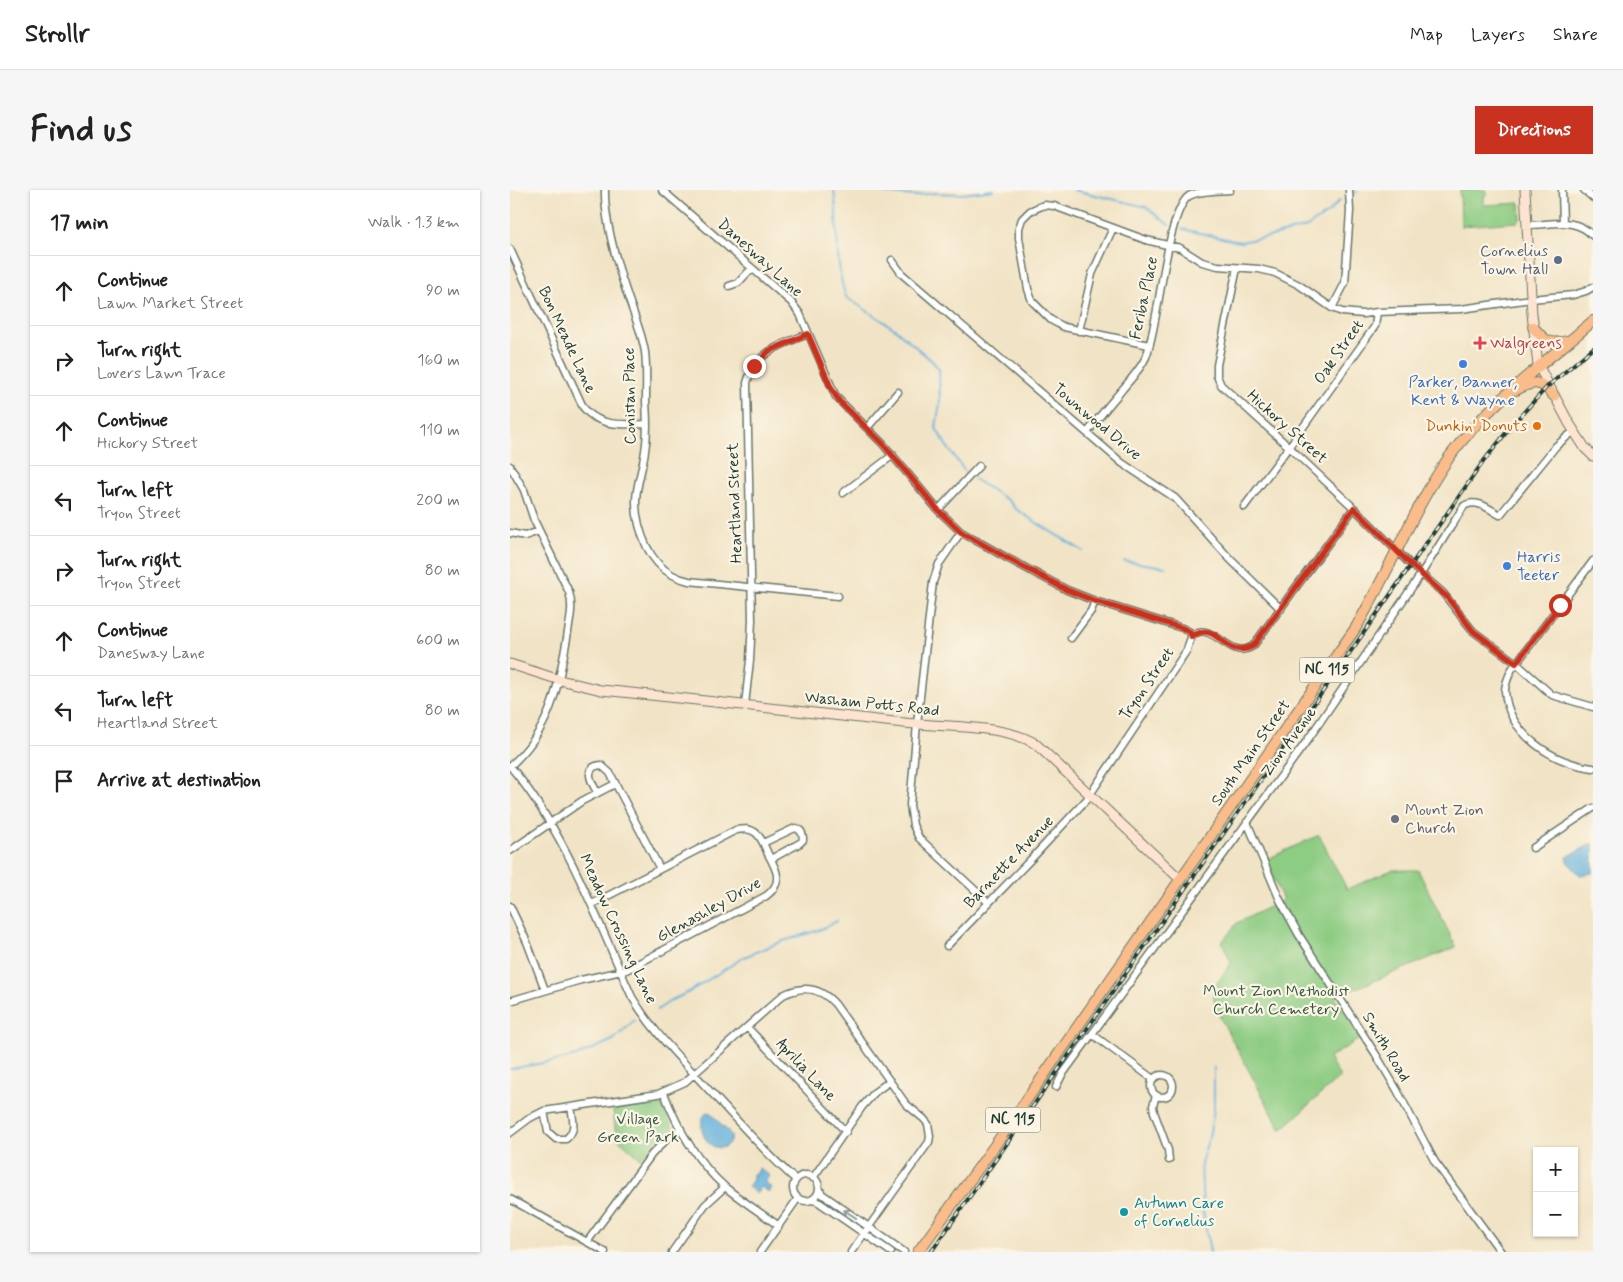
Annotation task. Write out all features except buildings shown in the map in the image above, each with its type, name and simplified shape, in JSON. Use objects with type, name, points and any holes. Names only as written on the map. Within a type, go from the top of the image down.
[{"type":"main road","name":"NC 115","points":[[1538,365],[1593,321]]},
{"type":"main road","points":[[1533,327],[1543,339],[1552,343],[1568,341]]},
{"type":"main road","name":"South Main Street","points":[[918,1252],[1106,987],[1355,629],[1375,596],[1418,507],[1441,470],[1476,424],[1538,365]]},
{"type":"main road","points":[[1504,396],[1534,382],[1547,387],[1554,396]]},
{"type":"street","name":"Conistan Place","points":[[605,190],[606,210],[616,258],[639,328],[644,351],[647,424],[645,450],[637,484],[636,504],[639,526],[651,556],[665,571],[683,580],[838,596]]},
{"type":"street","name":"Danesway Lane","points":[[662,190],[791,302],[800,314],[836,397],[893,455],[938,510],[961,532],[1044,578],[1095,601],[1182,628],[1190,632],[1192,637]]},
{"type":"street","name":"Feriba Place","points":[[1087,432],[1137,372],[1147,354],[1178,210],[1189,196],[1197,192],[1230,190]]},
{"type":"street","points":[[1332,308],[1344,288],[1350,211],[1349,190]]},
{"type":"street","points":[[1526,190],[1531,299],[1538,365],[1584,448],[1593,456]]},
{"type":"street","points":[[1562,190],[1563,223]]},
{"type":"street","points":[[1584,190],[1593,198]]},
{"type":"street","points":[[1149,345],[1064,327],[1051,320],[1032,301],[1019,238],[1020,224],[1030,211],[1048,205],[1063,208],[1146,240],[1180,248],[1202,262],[1275,274],[1299,285],[1332,308],[1348,313],[1377,312]]},
{"type":"street","points":[[1528,226],[1574,223],[1580,225],[1593,236]]},
{"type":"street","points":[[1079,331],[1092,274],[1113,228]]},
{"type":"street","name":"Bon Meade Lane","points":[[510,248],[583,408],[594,418],[608,424],[647,424]]},
{"type":"street","name":"Townwood Drive","points":[[892,260],[902,274],[1128,467],[1180,503],[1230,559],[1281,609]]},
{"type":"street","points":[[729,286],[738,283],[752,268]]},
{"type":"street","name":"Hickory Street","points":[[1236,268],[1217,365],[1218,381],[1221,385],[1447,597],[1473,631],[1516,663],[1552,695],[1593,707]]},
{"type":"street","name":"Oak Street","points":[[1244,507],[1375,326],[1377,312],[1461,309],[1573,295],[1586,291],[1593,286]]},
{"type":"street","name":"Heartland Street","points":[[745,705],[751,644],[747,383],[751,371],[762,356],[782,344],[808,334]]},
{"type":"street","points":[[867,428],[898,392]]},
{"type":"street","name":"Zion Avenue","points":[[1056,1087],[1062,1075],[1324,717],[1421,574],[1464,506],[1475,502],[1500,515],[1556,446],[1574,431]]},
{"type":"street","points":[[843,493],[893,455]]},
{"type":"street","points":[[510,466],[524,490],[539,531],[569,592],[572,604],[560,680],[553,703],[541,729],[528,749],[510,766]]},
{"type":"street","points":[[938,510],[979,466]]},
{"type":"street","name":"Tryon Street","points":[[1090,795],[1186,650],[1192,637],[1206,632],[1232,648],[1242,650],[1256,644],[1354,508]]},
{"type":"street","points":[[510,534],[525,536],[539,531]]},
{"type":"street","points":[[961,532],[939,564],[933,582],[910,805],[913,825],[923,842],[989,903]]},
{"type":"street","points":[[1593,561],[1516,663],[1505,690],[1514,718],[1524,733],[1541,750],[1561,760],[1593,768]]},
{"type":"street","points":[[1071,638],[1091,611],[1095,601]]},
{"type":"street","name":"Washam Potts Road","points":[[510,664],[600,690],[1008,732],[1024,737],[1037,745],[1180,879]]},
{"type":"street","name":"Meadow Crossing Lane","points":[[510,766],[550,823],[562,844],[592,904],[632,997],[649,1023],[774,1161],[796,1180]]},
{"type":"street","points":[[597,792],[590,778],[592,770],[597,766],[605,767],[660,869]]},
{"type":"street","points":[[510,851],[597,792],[615,784]]},
{"type":"street","name":"Barnette Avenue","points":[[947,946],[1090,795]]},
{"type":"street","points":[[1533,848],[1593,808]]},
{"type":"street","name":"Smith Road","points":[[1247,822],[1280,900],[1299,935],[1375,1053],[1435,1162],[1501,1252]]},
{"type":"street","points":[[763,843],[795,828],[802,832],[803,840],[800,843],[771,859]]},
{"type":"street","name":"Glenashley Drive","points":[[510,1001],[621,971],[637,964],[772,892],[778,879],[778,872],[756,833],[749,830],[736,830],[592,904]]},
{"type":"street","points":[[510,906],[527,942],[545,990]]},
{"type":"street","points":[[510,1133],[530,1118],[544,1111],[664,1093],[686,1082],[776,1001],[789,992],[806,988],[821,992],[835,1004],[906,1104],[924,1118],[928,1124],[930,1136],[929,1142],[852,1252]]},
{"type":"street","name":"Aprilia Lane","points":[[747,1027],[846,1132]]},
{"type":"street","points":[[1092,1034],[1153,1080]]},
{"type":"street","points":[[1165,1075],[1173,1084],[1172,1090],[1167,1095],[1161,1097],[1156,1095],[1151,1088],[1153,1080],[1158,1076],[1165,1075]]},
{"type":"street","points":[[813,1178],[862,1107],[875,1092],[890,1081]]},
{"type":"street","points":[[664,1093],[681,1129],[701,1160],[725,1187],[779,1226]]},
{"type":"street","points":[[1156,1095],[1153,1106],[1154,1112],[1168,1150],[1168,1160]]},
{"type":"street","points":[[544,1111],[548,1132],[556,1139],[566,1139],[573,1131],[574,1126],[571,1107]]},
{"type":"street","points":[[587,1242],[642,1166],[660,1145],[681,1129]]},
{"type":"street","points":[[891,1252],[816,1201],[798,1198],[793,1190],[796,1180],[805,1175],[813,1178],[818,1183],[822,1194],[904,1252]]},
{"type":"street","points":[[672,1252],[705,1205],[725,1187]]},
{"type":"street","points":[[811,1200],[815,1197],[819,1188]]},
{"type":"street","points":[[760,1252],[798,1198]]},
{"type":"street","points":[[510,1199],[604,1252]]},
{"type":"green space","points":[[1460,190],[1486,190],[1487,195],[1484,196],[1484,205],[1520,203],[1521,218],[1518,222],[1461,226]]},
{"type":"green space","name":"Mount Zion Methodist Church Cemetery","points":[[1319,835],[1347,889],[1392,870],[1418,870],[1456,947],[1335,997],[1361,1038],[1329,1058],[1340,1077],[1281,1130],[1215,1008],[1213,989],[1231,963],[1222,942],[1237,923],[1283,900],[1265,860]]},
{"type":"green space","name":"Village Green Park","points":[[660,1103],[673,1128],[656,1140],[654,1147],[640,1158],[616,1137],[613,1110]]},
{"type":"water","points":[[1593,843],[1593,873],[1580,875],[1567,862],[1567,857]]},
{"type":"water","points":[[707,1112],[711,1113],[731,1135],[731,1140],[725,1147],[718,1148],[712,1146],[704,1136],[702,1123],[703,1117]]},
{"type":"water","points":[[759,1168],[770,1176],[766,1180],[766,1184],[772,1188],[769,1192],[761,1187],[757,1193],[748,1187],[753,1179],[753,1174],[758,1172]]},
{"type":"waterway","points":[[834,190],[838,258],[846,297],[895,329],[939,369],[940,402],[936,428],[966,473]]},
{"type":"waterway","points":[[872,190],[915,196],[933,193],[963,194],[994,190]]},
{"type":"waterway","points":[[1074,190],[1146,207],[1169,225]]},
{"type":"waterway","points":[[1353,193],[1357,192]]},
{"type":"waterway","points":[[1182,229],[1240,242],[1268,237],[1307,227],[1329,212],[1340,200]]},
{"type":"waterway","points":[[974,479],[1009,501],[1016,509],[1040,525],[1083,551]]},
{"type":"waterway","points":[[1124,561],[1165,567]]},
{"type":"waterway","points":[[657,1010],[744,957],[783,941],[819,930],[837,921]]},
{"type":"waterway","points":[[510,1069],[579,1055],[613,1040],[634,1021]]},
{"type":"waterway","points":[[1210,1252],[1203,1212],[1201,1163],[1209,1137],[1214,1109],[1214,1068]]},
{"type":"railway","points":[[931,1252],[1483,462],[1513,424],[1547,387],[1593,348]]},
{"type":"place","name":"Cornelius Town Hall","points":[[1558,260]]},
{"type":"place","name":"Walgreens","points":[[1480,343]]},
{"type":"place","name":"Parker, Banner, Kent & Wayne","points":[[1463,364]]},
{"type":"place","name":"Dunkin' Donuts","points":[[1537,426]]},
{"type":"place","name":"Harris Teeter","points":[[1507,566]]},
{"type":"place","name":"Mount Zion Church","points":[[1395,819]]},
{"type":"place","name":"Autumn Care of Cornelius","points":[[1124,1212]]},
{"type":"route","points":[[754,366],[769,351],[808,334],[831,388],[839,401],[883,444],[945,518],[961,532],[1067,590],[1095,601],[1182,628],[1190,632],[1192,637],[1206,632],[1232,648],[1242,650],[1256,644],[1354,508],[1408,562],[1447,597],[1473,631],[1516,663],[1560,605]]}]
